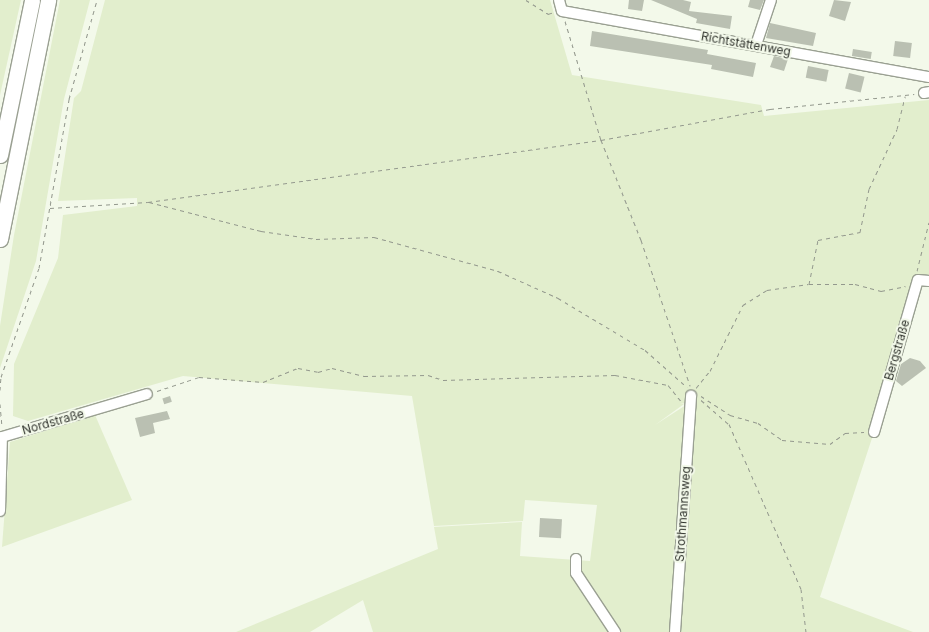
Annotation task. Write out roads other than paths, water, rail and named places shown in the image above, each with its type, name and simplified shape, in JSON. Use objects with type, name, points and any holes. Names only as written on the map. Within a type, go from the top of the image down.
[{"type":"highway","points":[[0,155],[32,0]]},
{"type":"highway","points":[[0,239],[48,0]]},
{"type":"street","name":"Richtstättenweg","points":[[559,0],[562,11],[929,77]]},
{"type":"street","points":[[756,45],[771,0]]},
{"type":"street","name":"Bergstraße","points":[[874,432],[918,280],[929,281]]},
{"type":"street","name":"Nordstraße","points":[[0,511],[2,437],[147,394]]},
{"type":"street","name":"Strothmannsweg","points":[[675,632],[695,395]]},
{"type":"street","points":[[576,559],[576,574],[615,632]]}]
